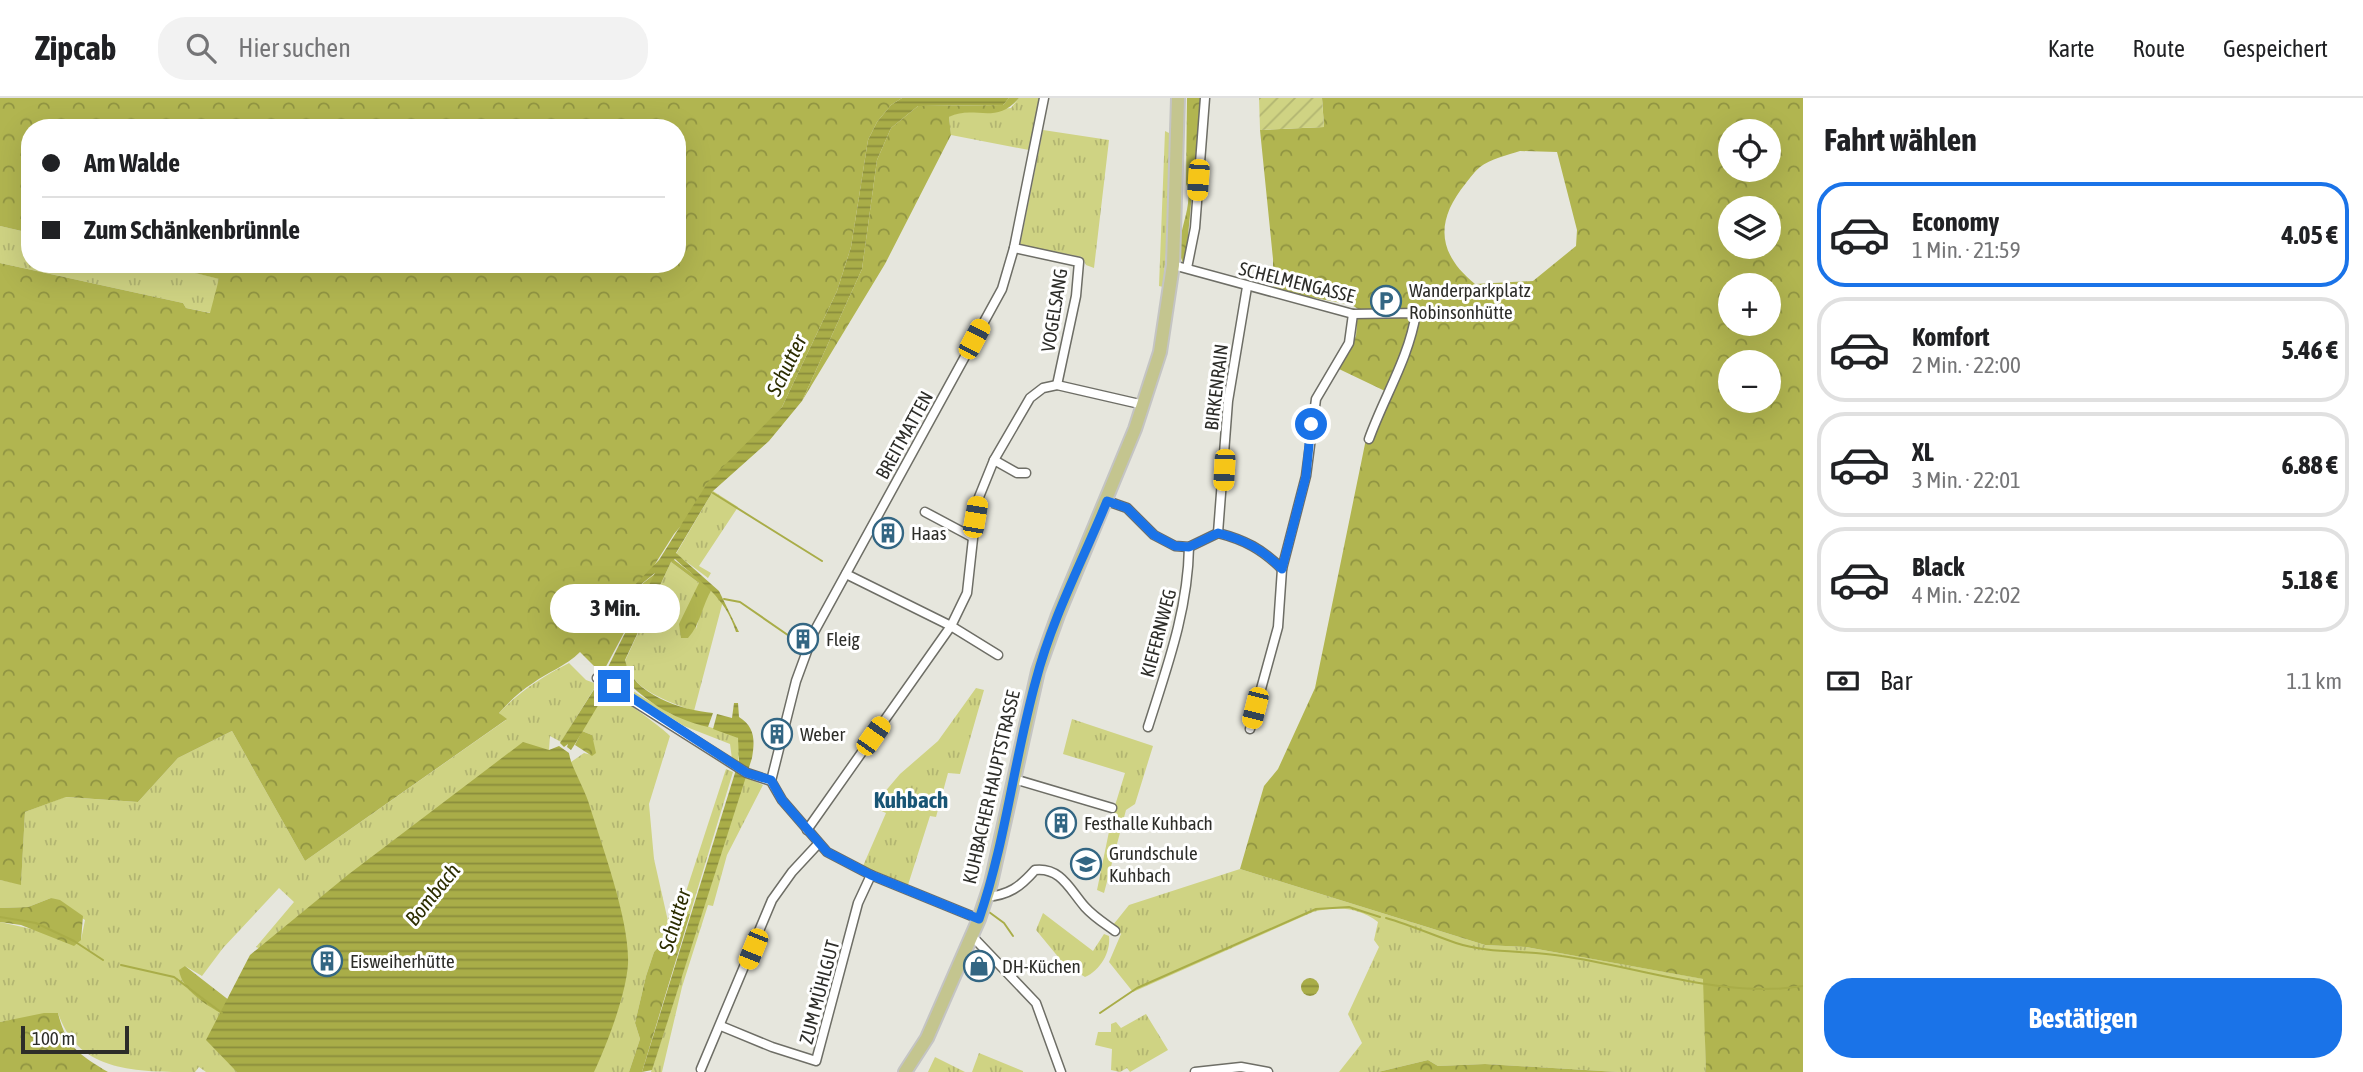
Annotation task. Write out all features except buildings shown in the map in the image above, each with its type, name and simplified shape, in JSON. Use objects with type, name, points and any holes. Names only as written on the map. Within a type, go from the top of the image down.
[{"type":"main road","name":"KUHBACHER HAUPTSTRASSE","points":[[905,1072],[928,1038],[979,919],[1038,671],[1058,615],[1107,501],[1144,405],[1164,335],[1173,265],[1178,98]]},
{"type":"street","name":"BREITMATTEN","points":[[771,780],[805,654],[1002,289],[1014,248],[1044,98]]},
{"type":"street","points":[[1187,268],[1195,228],[1205,98]]},
{"type":"street","name":"VOGELSANG","points":[[1014,248],[1079,262],[1076,296],[1057,386]]},
{"type":"street","name":"SCHELMENGASSE","points":[[1173,265],[1353,314],[1416,313],[1395,381],[1380,408],[1369,439]]},
{"type":"street","name":"BIRKENRAIN","points":[[1218,533],[1228,401],[1247,287]]},
{"type":"street","points":[[1250,729],[1278,627],[1282,569],[1306,476],[1316,400],[1349,343],[1353,314]]},
{"type":"street","points":[[807,830],[951,626],[967,593],[977,502],[994,460],[1033,394],[1057,386],[1144,405]]},
{"type":"street","points":[[994,460],[1017,473],[1026,473]]},
{"type":"street","points":[[1107,501],[1136,515],[1163,541],[1175,546],[1189,547],[1218,533],[1246,540],[1264,551],[1282,569]]},
{"type":"street","points":[[925,512],[972,537]]},
{"type":"street","name":"KIEFERNWEG","points":[[1148,727],[1180,625],[1188,586],[1189,547]]},
{"type":"street","points":[[846,574],[951,626],[998,655]]},
{"type":"street","points":[[597,678],[614,686],[747,773],[771,780],[782,800],[818,844],[871,875],[979,919]]},
{"type":"street","points":[[1014,779],[1112,808]]},
{"type":"street","points":[[701,1069],[772,900],[793,871],[818,844]]},
{"type":"street","points":[[986,897],[1004,895],[1021,886],[1035,870],[1046,868],[1057,874],[1096,918],[1115,931]]},
{"type":"street","name":"ZUM MÜHLGUT","points":[[721,1026],[816,1061],[858,903],[871,875]]},
{"type":"street","points":[[972,936],[1035,1003],[1061,1072]]},
{"type":"street","points":[[1195,1072],[1226,1067],[1268,1072]]},
{"type":"green space","points":[[0,98],[902,98],[891,105],[877,122],[868,140],[851,247],[837,291],[782,407],[674,534],[650,572],[627,593],[615,622],[628,595],[656,573],[602,674],[580,652],[515,697],[499,713],[507,719],[305,861],[232,731],[178,758],[138,802],[66,797],[25,812],[21,885],[0,880],[0,263],[21,268],[21,273],[46,273],[183,303],[186,308],[210,313],[219,279],[195,273],[686,273],[686,119],[21,119],[21,231],[0,226]]},
{"type":"green space","points":[[1009,98],[1019,98],[1001,111],[967,112],[949,117],[951,135],[885,264],[802,401],[862,269],[877,160],[891,128],[918,106],[1003,105]]},
{"type":"green space","points":[[1019,98],[1040,98],[1029,150],[951,135],[949,117],[956,113],[1011,108]]},
{"type":"green space","points":[[1187,98],[1201,98],[1186,257],[1183,263],[1180,244],[1188,203]]},
{"type":"green space","points":[[1259,98],[1322,98],[1324,127],[1260,130]]},
{"type":"green space","points":[[1322,98],[1803,98],[1803,1072],[1706,1072],[1703,979],[1526,947],[1485,945],[1240,869],[1264,786],[1278,769],[1315,688],[1366,439],[1385,391],[1339,369],[1356,336],[1358,309],[1352,305],[1273,290],[1273,259],[1260,130],[1324,127]],"holes":[[[1520,151],[1557,152],[1577,230],[1576,246],[1533,281],[1475,284],[1462,272],[1447,248],[1445,223],[1449,210],[1478,169],[1489,162]]]},
{"type":"green space","points":[[1043,130],[1109,140],[1094,268],[1086,265],[1082,257],[1020,245]]},
{"type":"green space","points":[[1165,131],[1169,133],[1169,163],[1173,174],[1163,287],[1159,286]]},
{"type":"green space","points":[[0,226],[21,231],[21,268],[0,263]]},
{"type":"green space","points":[[46,273],[196,273],[220,279],[211,313],[186,308],[183,303]]},
{"type":"green space","points":[[713,491],[738,507],[699,566],[711,573],[708,578],[676,554]]},
{"type":"green space","points":[[673,559],[712,589],[696,627],[688,638],[681,638],[679,624],[699,583],[671,562]]},
{"type":"green space","points":[[671,562],[699,583],[696,629],[704,601],[712,589],[723,601],[694,711],[652,694],[635,680],[625,661]]},
{"type":"green space","points":[[569,663],[586,680],[597,684],[561,742],[550,736],[549,750],[558,748],[569,754],[571,762],[584,753],[592,755],[592,735],[582,731],[606,689],[670,736],[649,804],[654,859],[668,921],[663,942],[654,952],[646,976],[635,1023],[640,1039],[629,1072],[583,1072],[256,947],[294,902],[279,888],[223,948],[202,976],[185,966],[195,995],[222,1013],[267,1072],[206,1072],[199,1067],[195,1072],[130,1069],[94,1058],[79,1047],[67,1032],[58,1013],[0,1022],[0,922],[81,940],[85,920],[51,898],[28,907],[0,908],[0,880],[21,884],[25,812],[65,797],[138,802],[178,758],[232,731],[305,861],[506,720],[499,713],[507,705],[532,685]]},
{"type":"green space","points":[[618,672],[633,691],[671,714],[736,736],[741,742],[738,762],[732,759],[730,744],[684,726],[611,680]]},
{"type":"green space","points":[[976,688],[984,690],[960,774],[948,773],[936,817],[930,816],[908,885],[863,866],[886,813],[872,807],[900,774],[938,741]]},
{"type":"green space","points":[[1072,719],[1153,746],[1135,804],[1126,810],[1104,893],[1097,890],[1113,812],[1125,773],[1063,754]]},
{"type":"green space","points":[[582,731],[592,735],[596,753],[592,756],[575,745]]},
{"type":"green space","points":[[726,769],[733,772],[690,914],[680,910]]},
{"type":"green space","points":[[745,777],[763,785],[727,855],[713,906],[708,905],[682,987],[662,1072],[651,1072]]},
{"type":"green space","points":[[1240,869],[1485,945],[1526,947],[1704,979],[1706,1072],[1618,1072],[1485,1064],[1438,1066],[1428,1060],[1378,1072],[1339,1072],[1362,1043],[1348,1014],[1379,947],[1374,940],[1378,922],[1363,913],[1347,909],[1313,912],[1133,992],[1109,962],[1121,934],[1113,925],[1129,905]]},
{"type":"green space","points":[[51,898],[60,900],[83,916],[81,940],[74,946],[21,925],[0,922],[0,908],[28,907]]},
{"type":"green space","points":[[671,908],[690,914],[642,1072],[629,1072],[640,1039],[635,1023],[646,976],[654,952],[663,942]]},
{"type":"green space","points":[[1043,913],[1093,951],[1104,934],[1109,936],[1106,954],[1100,966],[1085,977],[1064,964],[1036,930]]},
{"type":"green space","points":[[185,966],[279,1039],[235,1020],[205,1003],[184,982],[179,970]]},
{"type":"green space","points":[[44,1013],[58,1013],[65,1034],[75,1048],[108,1072],[0,1072],[0,1022]]},
{"type":"green space","points":[[1146,1014],[1168,1050],[1130,1072],[1127,1068],[1120,1072],[1111,1070],[1112,1049],[1095,1045],[1098,1032],[1111,1032],[1111,1024],[1116,1022],[1121,1028]]},
{"type":"green space","points":[[979,1053],[1023,1071],[1023,1072],[972,1072]]},
{"type":"green space","points":[[935,1057],[965,1072],[928,1072]]},
{"type":"green space","points":[[1428,1060],[1438,1066],[1485,1064],[1618,1072],[1378,1072]]},
{"type":"water","points":[[902,98],[1009,98],[1003,105],[918,106],[891,128],[877,160],[862,269],[802,401],[769,441],[713,491],[676,553],[719,591],[739,632],[736,632],[719,599],[675,559],[671,562],[625,660],[637,683],[648,691],[673,704],[713,713],[708,727],[681,719],[658,707],[618,672],[571,750],[567,747],[568,744],[564,747],[560,743],[607,669],[655,573],[628,595],[614,627],[611,625],[627,593],[659,560],[708,482],[782,407],[837,291],[851,247],[868,140],[877,122],[891,105]]},
{"type":"water","points":[[734,703],[738,703],[739,717],[753,734],[752,758],[652,1070],[642,1072],[739,760],[738,738],[713,729],[717,714],[732,718]]},
{"type":"water","points":[[523,742],[549,750],[559,746],[569,753],[588,801],[625,928],[628,964],[624,990],[594,1072],[237,1072],[206,1040],[250,955],[349,874]]},
{"type":"water","points":[[1310,978],[1316,981],[1319,987],[1316,993],[1310,996],[1304,993],[1301,987],[1304,981]]},
{"type":"waterway","points":[[713,493],[822,561]]},
{"type":"waterway","points":[[724,599],[740,602],[795,640]]},
{"type":"waterway","points":[[1100,1013],[1137,988],[1316,909],[1349,907],[1380,917]]},
{"type":"waterway","points":[[989,912],[1004,923],[1013,936]]},
{"type":"waterway","name":"Bombach","points":[[0,917],[36,923],[74,941],[103,960]]},
{"type":"waterway","points":[[1386,918],[1456,943],[1482,949],[1562,956],[1712,985],[1773,989],[1803,986]]},
{"type":"waterway","name":"Bombach","points":[[121,965],[174,977],[222,1013]]},
{"type":"place","name":"Wanderparkplatz Robinsonhütte","points":[[1386,301]]},
{"type":"place","name":"Haas","points":[[888,533]]},
{"type":"place","name":"Fleig","points":[[803,639]]},
{"type":"place","name":"Weber","points":[[777,734]]},
{"type":"place","name":"Festhalle Kuhbach","points":[[1061,823]]},
{"type":"place","name":"Grundschule Kuhbach","points":[[1086,864]]},
{"type":"place","name":"Eisweiherhütte","points":[[327,961]]},
{"type":"place","name":"DH-Küchen","points":[[979,966]]},
{"type":"district","name":"Kuhbach","points":[[911,800]]},
{"type":"route","points":[[614,686],[747,773],[771,780],[773,788],[782,800],[827,852],[871,875],[979,919],[991,883],[1036,677],[1058,615],[1107,501],[1127,508],[1154,535],[1175,546],[1189,547],[1218,533],[1246,540],[1264,551],[1282,569],[1306,476],[1311,424]]},
{"type":"water label","name":"Schutter","points":[[786,365]]},
{"type":"water label","name":"Schutter","points":[[674,920]]}]
